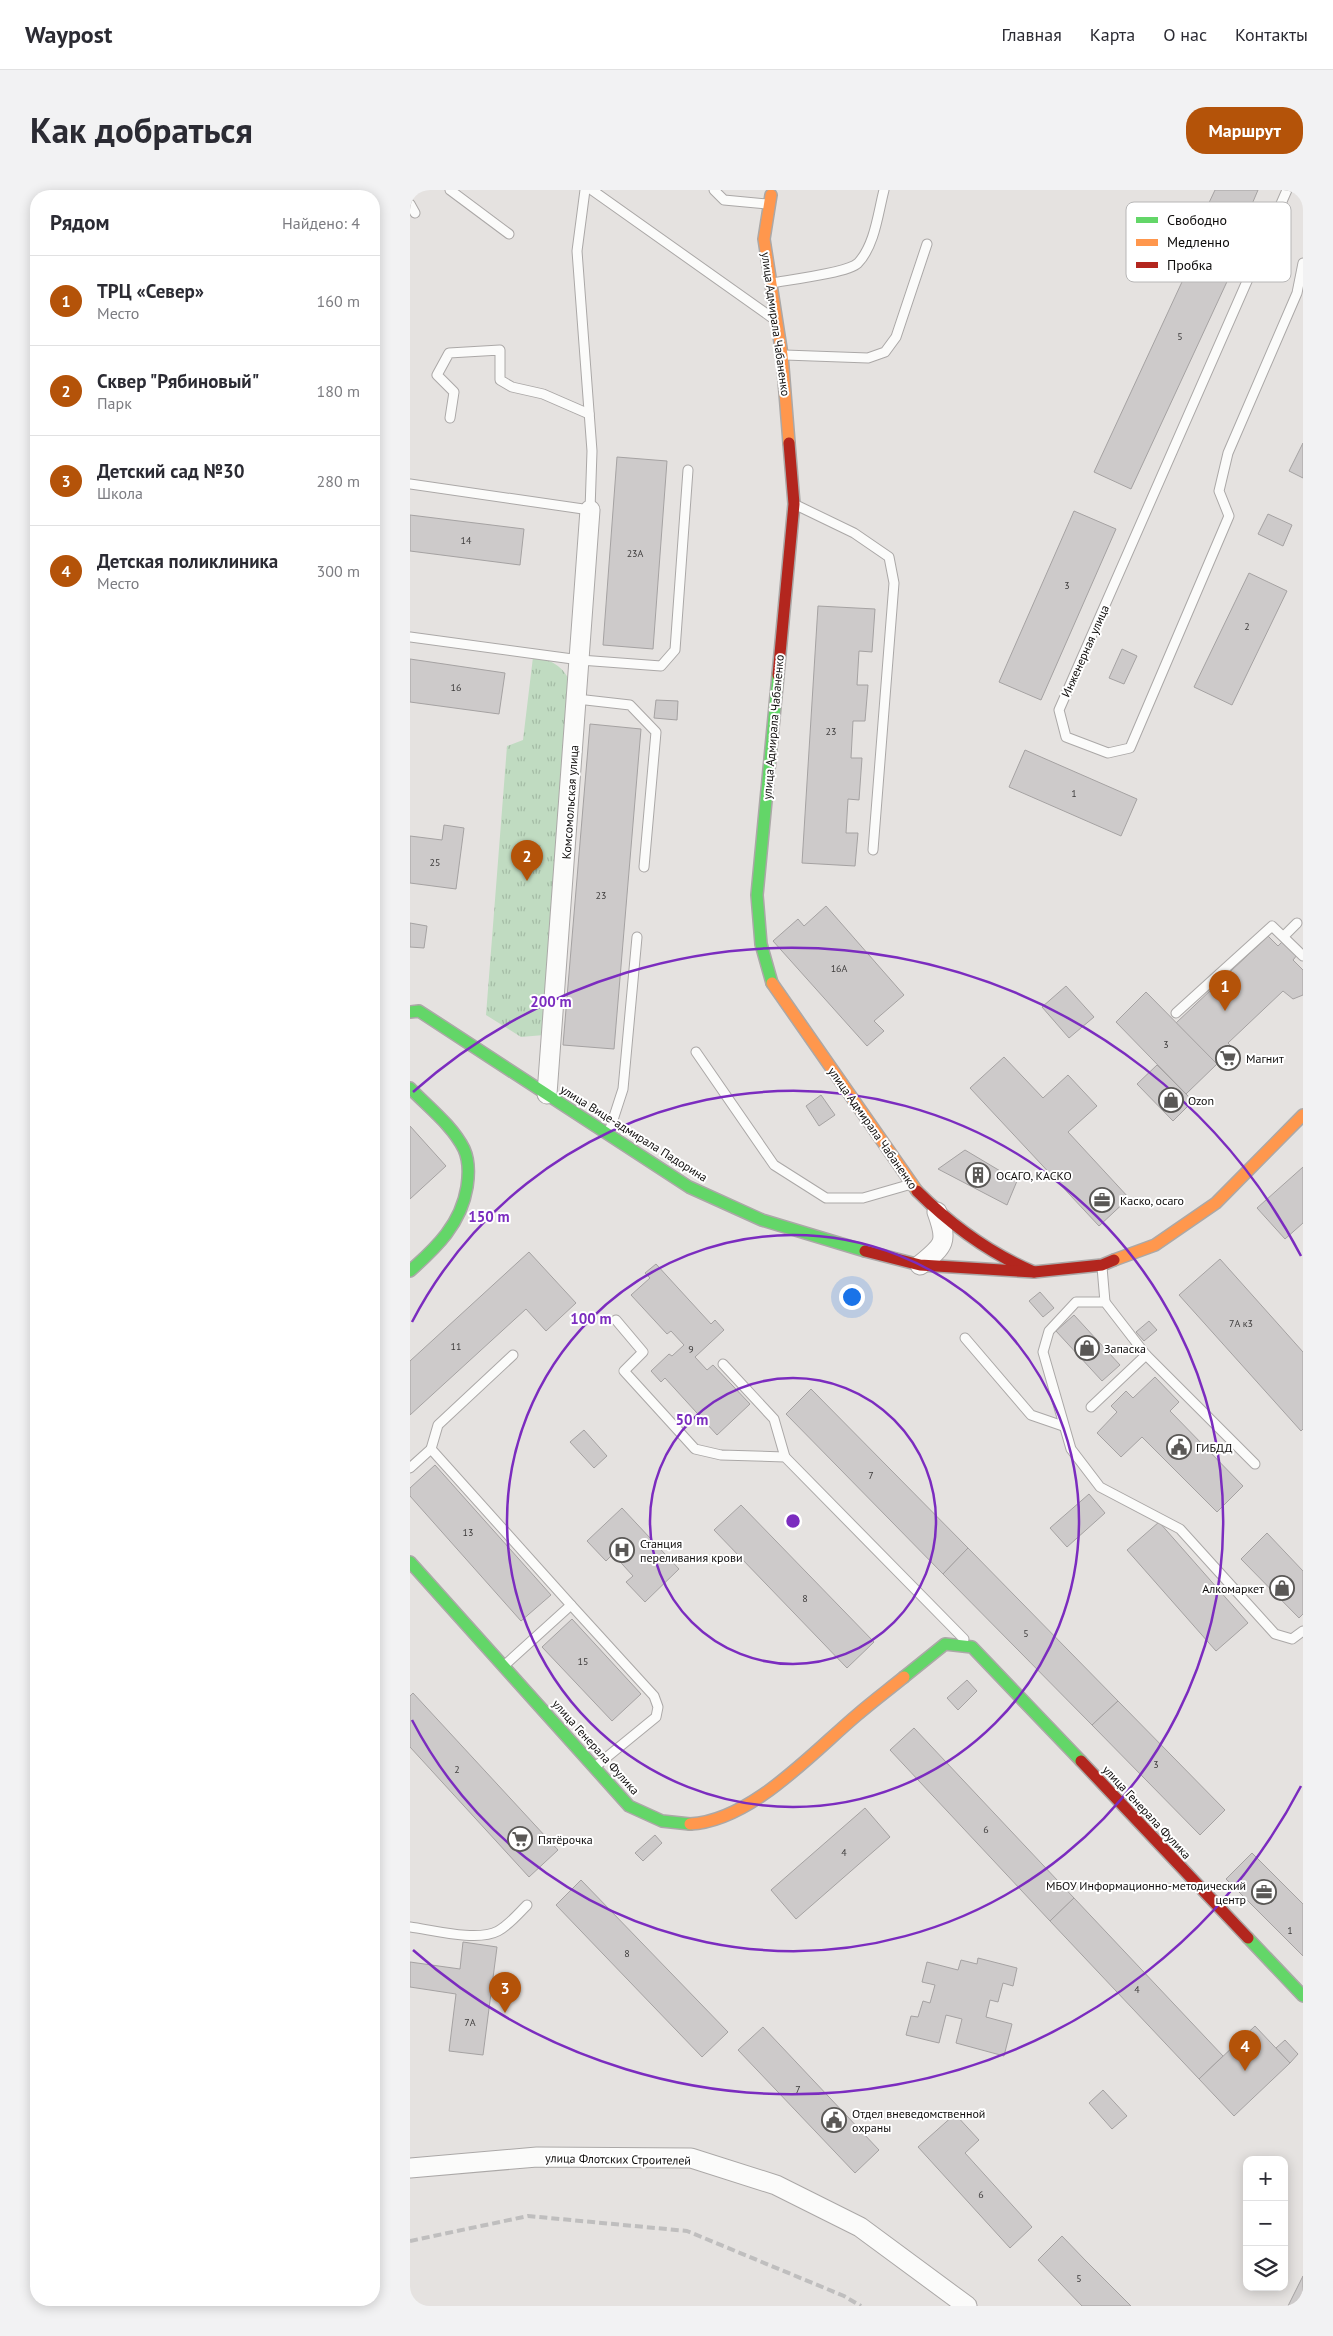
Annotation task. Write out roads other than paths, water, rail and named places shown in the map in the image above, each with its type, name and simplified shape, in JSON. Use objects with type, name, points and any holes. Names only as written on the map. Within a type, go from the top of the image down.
[{"type":"street","name":"улица Адмирала Чабаненко","points":[[770,195],[764,239],[775,321],[782,355],[794,504],[757,895],[761,944],[772,981],[910,1184],[937,1212],[976,1243],[1010,1263],[1034,1272]]},
{"type":"street","name":"Комсомольская улица","points":[[547,1094],[578,699],[590,510]]},
{"type":"street","name":"улица Вице-адмирала Падорина","points":[[413,1009],[689,1187],[762,1220],[839,1244],[920,1265],[1034,1272],[1102,1265],[1155,1245],[1216,1203],[1303,1115]]},
{"type":"street","points":[[410,1088],[462,1145],[469,1169],[467,1195],[462,1214],[439,1244],[410,1271]]},
{"type":"street","name":"улица Адмирала Чабаненко","points":[[920,1265],[941,1248],[945,1233],[937,1212]]},
{"type":"street","name":"улица Генерала Фулика","points":[[410,1562],[629,1806],[662,1821],[687,1824],[706,1823],[743,1806],[787,1778],[857,1715],[945,1644],[972,1646],[1303,1996]]},
{"type":"street","name":"улица Флотских Строителей","points":[[410,2168],[537,2157],[691,2158],[776,2185],[860,2227],[967,2306]]},
{"type":"lane","points":[[450,190],[509,234]]},
{"type":"lane","points":[[410,484],[590,510],[592,451],[577,251],[585,190]]},
{"type":"lane","points":[[592,190],[775,321]]},
{"type":"lane","points":[[714,190],[724,200],[770,195]]},
{"type":"lane","points":[[770,284],[835,272],[857,264],[870,243],[884,190]]},
{"type":"lane","name":"Инженерная улица","points":[[1281,202],[1286,190]]},
{"type":"lane","points":[[410,204],[415,213]]},
{"type":"lane","points":[[782,355],[868,358],[885,352],[896,337],[927,244]]},
{"type":"lane","name":"Инженерная улица","points":[[1246,282],[1060,710],[1066,737],[1108,753],[1130,748],[1229,516],[1218,491],[1228,453],[1296,293],[1303,263]]},
{"type":"lane","points":[[450,418],[454,392],[438,375],[449,353],[500,350],[500,380],[512,388],[543,394],[589,414]]},
{"type":"lane","points":[[410,637],[580,660],[661,666],[675,650],[688,470]]},
{"type":"lane","points":[[794,504],[854,533],[889,556],[894,583],[873,850]]},
{"type":"lane","points":[[578,699],[630,705],[656,732],[644,866]]},
{"type":"lane","points":[[1284,936],[1297,923]]},
{"type":"lane","points":[[1176,1013],[1272,926],[1303,956]]},
{"type":"lane","points":[[608,1135],[623,1089],[637,937]]},
{"type":"lane","points":[[696,1052],[774,1165],[826,1198],[863,1198],[910,1184]]},
{"type":"lane","points":[[1102,1265],[1106,1302],[1146,1355],[1255,1464]]},
{"type":"lane","points":[[1106,1302],[1076,1302],[1049,1330],[1043,1352],[1071,1449],[1100,1487],[1180,1529],[1275,1634],[1292,1639],[1303,1631]]},
{"type":"lane","points":[[616,1320],[643,1352],[624,1371],[695,1449],[721,1454],[785,1457],[774,1419],[723,1364]]},
{"type":"lane","points":[[965,1338],[1031,1415],[1063,1426]]},
{"type":"lane","points":[[410,1468],[431,1449],[438,1425],[512,1355]]},
{"type":"lane","points":[[1091,1407],[1146,1355]]},
{"type":"lane","points":[[431,1449],[654,1696],[658,1707],[656,1717],[596,1767]]},
{"type":"lane","name":"улица Генерала Фулика","points":[[785,1457],[972,1646]]},
{"type":"lane","points":[[504,1665],[571,1605]]},
{"type":"lane","points":[[410,1927],[475,1936],[487,1935],[504,1928],[527,1905]]},
{"type":"railway","points":[[410,2241],[528,2216],[687,2231],[844,2296],[861,2306]]},
{"type":"place","name":"Сквер \"Рябиновый\"","points":[[527,881]]},
{"type":"place","name":"ТРЦ «Север»","points":[[1225,1011]]},
{"type":"place","name":"Магнит","points":[[1228,1058]]},
{"type":"place","name":"Ozon","points":[[1171,1100]]},
{"type":"place","name":"ОСАГО, КАСКО","points":[[978,1175]]},
{"type":"place","name":"Каско, осаго","points":[[1102,1200]]},
{"type":"place","name":"Запаска","points":[[1087,1348]]},
{"type":"place","name":"ГИБДД","points":[[1179,1447]]},
{"type":"place","name":"Станция переливания крови","points":[[622,1550]]},
{"type":"place","name":"Алкомаркет","points":[[1282,1588]]},
{"type":"place","name":"Пятёрочка","points":[[520,1839]]},
{"type":"place","name":"МБОУ Информационно-методический центр","points":[[1264,1892]]},
{"type":"place","name":"Детский сад №30","points":[[505,2013]]},
{"type":"place","name":"Детская поликлиника","points":[[1245,2071]]},
{"type":"place","name":"Отдел вневедомственной охраны","points":[[834,2120]]}]
